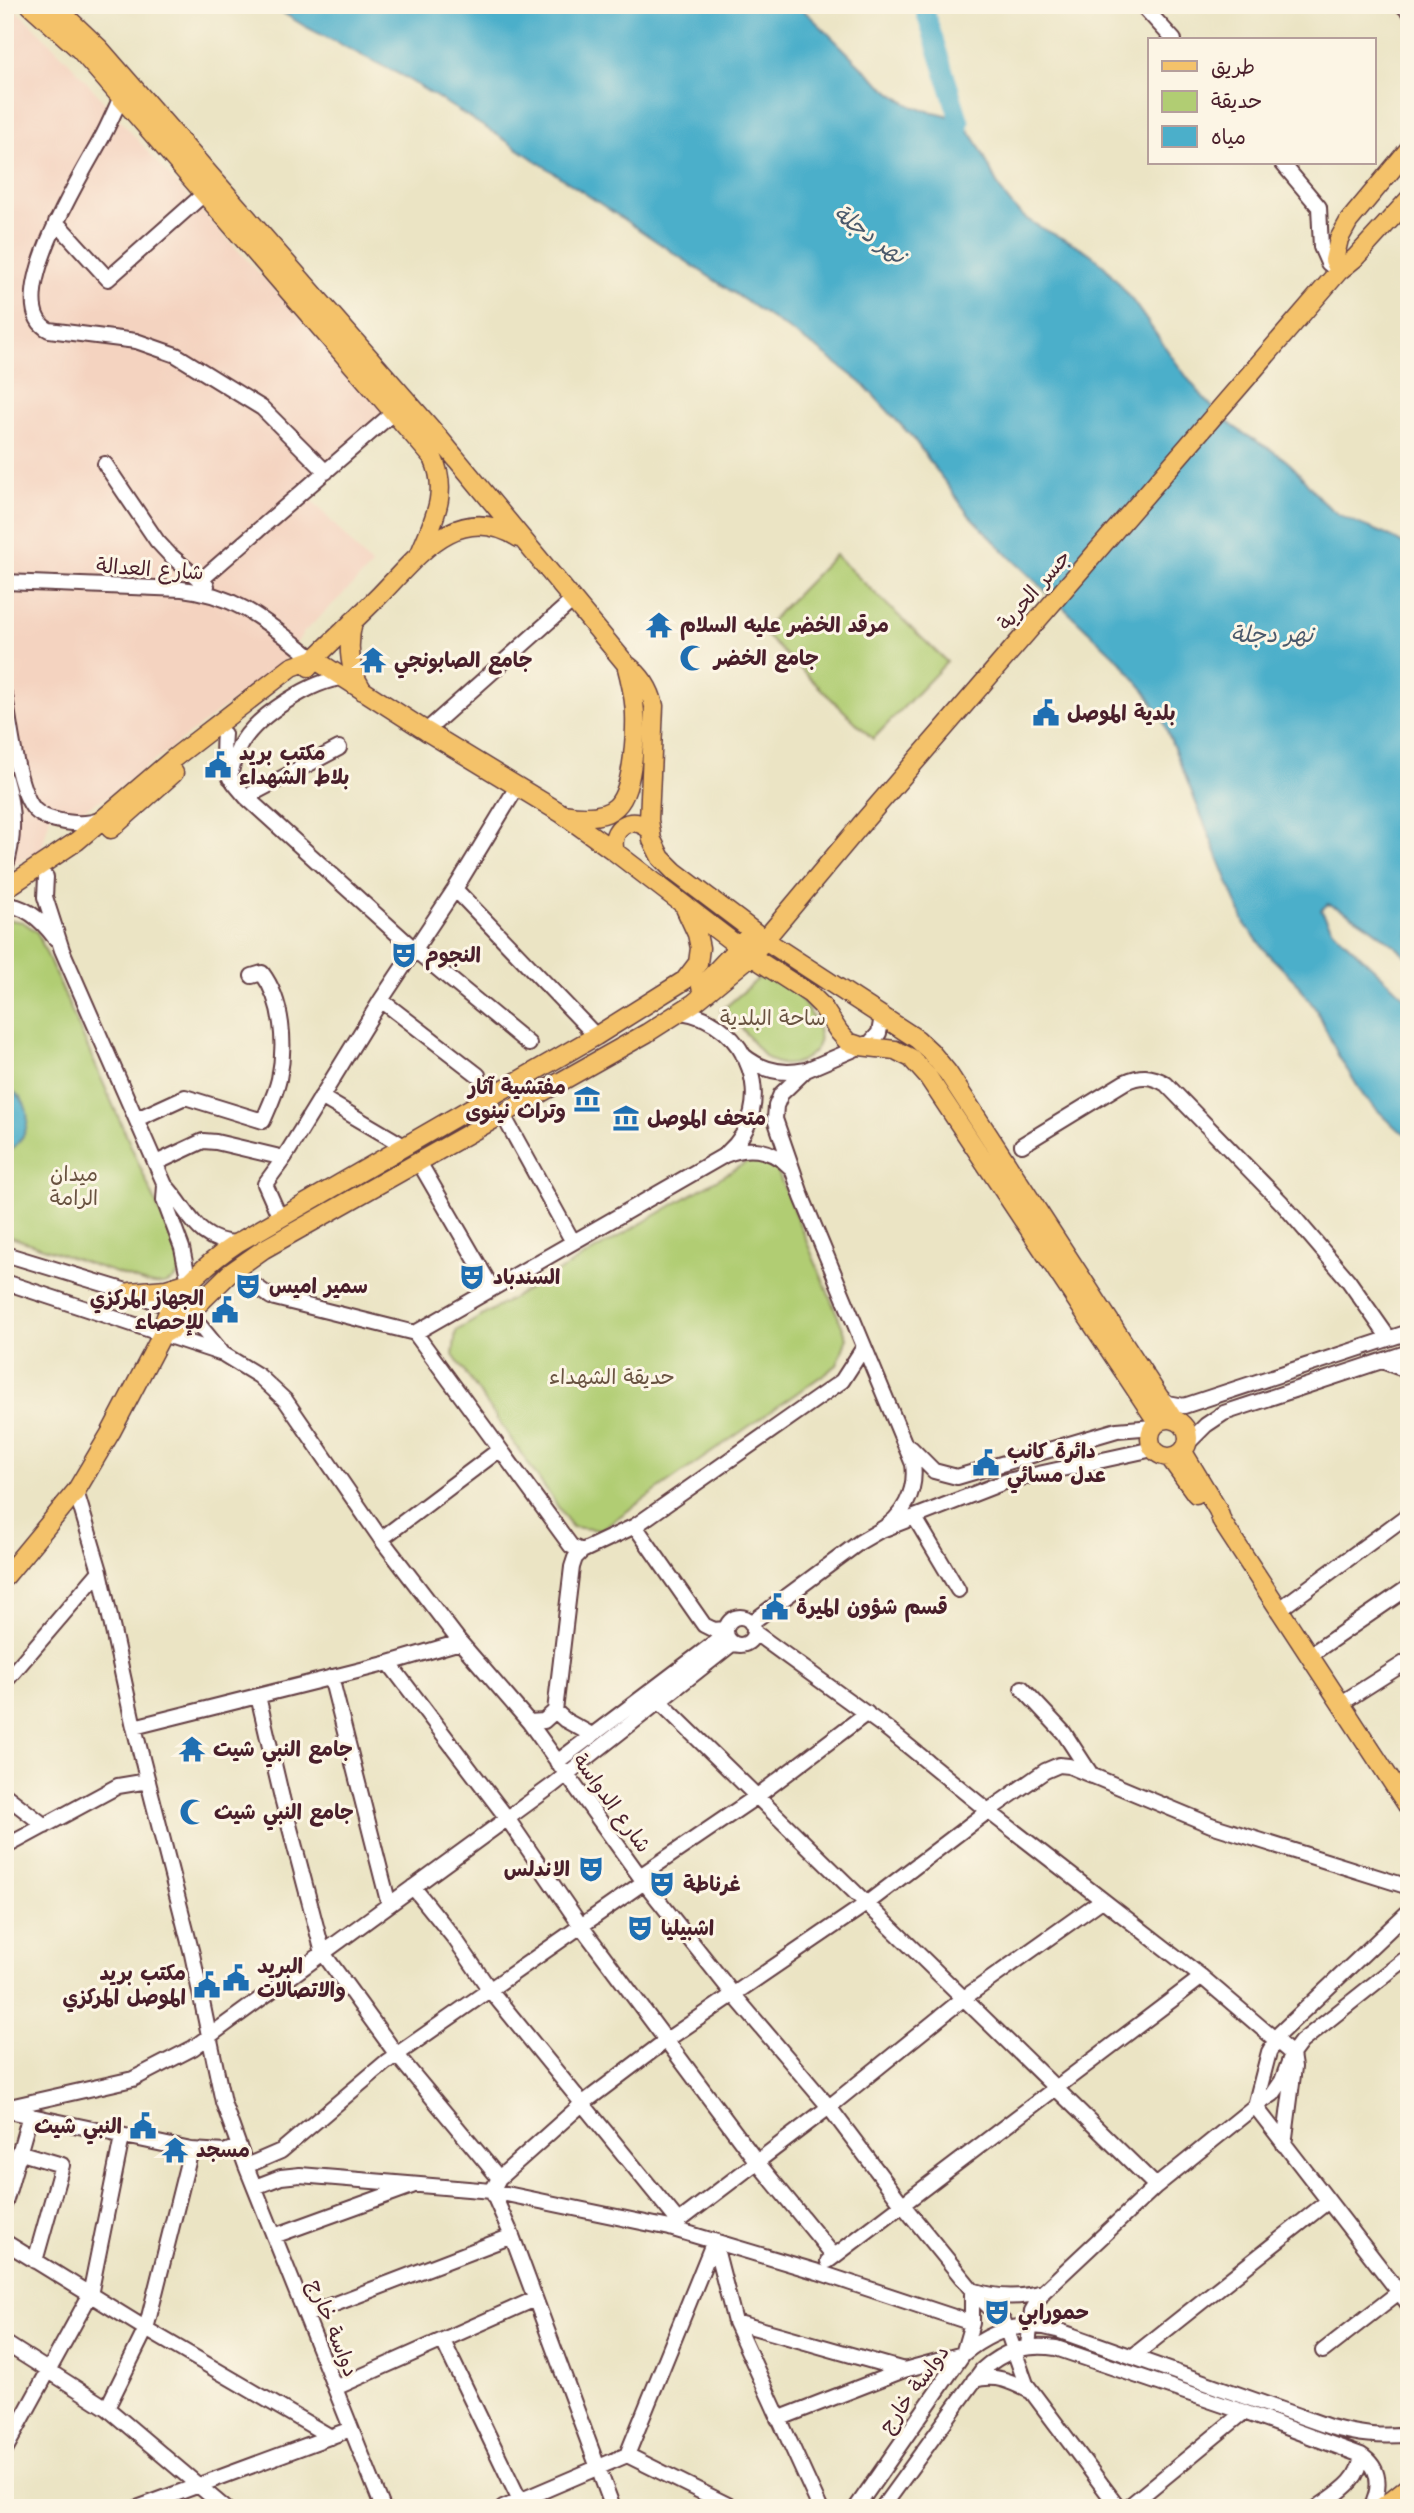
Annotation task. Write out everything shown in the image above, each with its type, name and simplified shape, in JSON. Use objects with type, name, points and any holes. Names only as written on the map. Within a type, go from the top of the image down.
[{"type":"main road","points":[[30,5],[80,50],[394,412],[429,439],[441,488],[438,508],[421,551]]},
{"type":"main road","points":[[54,5],[99,48],[429,439],[525,541],[626,664],[642,678],[654,706],[650,830],[656,849],[667,865],[759,936],[916,1039],[942,1065],[1158,1395],[1162,1423],[1150,1440],[1153,1449],[1160,1455],[1180,1451]]},
{"type":"main road","points":[[1339,271],[1334,260],[1343,230],[1409,149]]},
{"type":"main road","name":"جسر الحرية","points":[[688,1007],[699,989],[745,951],[864,821],[1339,271],[1355,258],[1409,199]]},
{"type":"main road","points":[[5,903],[97,840],[167,779],[302,676],[314,659],[421,551],[444,534],[471,526],[500,529],[525,541]]},
{"type":"main road","points":[[353,621],[349,639],[350,657],[363,691]]},
{"type":"main road","points":[[314,659],[561,813],[745,951],[810,994],[822,1006],[842,1038],[860,1046],[895,1050],[911,1058],[923,1070],[1162,1423],[1186,1429],[1180,1451],[1212,1514],[1222,1522],[1340,1704],[1407,1800]]},
{"type":"main road","points":[[5,890],[78,841],[199,738],[292,667],[314,659]]},
{"type":"main road","points":[[561,813],[600,816],[616,807],[627,792],[637,721],[635,699],[626,664]]},
{"type":"main road","points":[[615,852],[613,845],[616,832],[626,823],[639,823],[650,830]]},
{"type":"main road","points":[[179,1312],[189,1283],[208,1264],[237,1243],[596,1036],[685,980],[695,969],[699,956],[699,941],[684,906]]},
{"type":"main road","points":[[7,1573],[76,1491],[111,1432],[162,1335],[163,1325],[257,1254],[688,1007]]},
{"type":"main road","points":[[130,1292],[166,1289],[189,1283]]},
{"type":"main road","points":[[1381,2508],[1409,2486]]},
{"type":"street","points":[[1142,5],[1172,38]]},
{"type":"street","points":[[1402,5],[1409,11]]},
{"type":"street","points":[[121,97],[42,254],[33,289],[33,309],[40,325],[60,332],[136,341],[176,355],[262,408],[326,472]]},
{"type":"street","points":[[1283,164],[1319,207],[1321,247],[1328,263],[1339,271]]},
{"type":"street","points":[[56,222],[108,279],[205,192]]},
{"type":"street","points":[[201,580],[394,412]]},
{"type":"street","points":[[105,464],[170,555],[220,596]]},
{"type":"street","name":"شارع العدالة","points":[[5,582],[182,589],[220,596],[254,612],[314,659]]},
{"type":"street","points":[[426,731],[573,600]]},
{"type":"street","points":[[230,778],[238,750],[255,725],[304,690],[321,682],[344,678]]},
{"type":"street","points":[[5,696],[23,788],[34,809],[42,816],[78,823],[100,821],[109,815]]},
{"type":"street","points":[[224,734],[222,761],[230,778],[246,797],[415,950],[529,1044]]},
{"type":"street","points":[[246,797],[339,748]]},
{"type":"street","points":[[5,779],[13,818],[11,847],[5,869]]},
{"type":"street","points":[[281,1218],[265,1184],[284,1158],[381,1000],[455,889],[517,787]]},
{"type":"street","points":[[46,877],[45,897],[62,950],[166,1185],[178,1198],[194,1225],[204,1234],[223,1242],[237,1243]]},
{"type":"street","points":[[455,889],[596,1036]]},
{"type":"street","points":[[5,903],[38,919],[62,950]]},
{"type":"street","points":[[137,1119],[185,1097],[263,1121],[279,1080],[283,1042],[272,986],[262,973],[252,976]]},
{"type":"street","points":[[381,1000],[478,1075]]},
{"type":"street","points":[[688,1007],[722,1029],[751,1062],[783,1073],[806,1070],[871,1042],[879,1033],[882,1016]]},
{"type":"street","points":[[725,1155],[744,1134],[754,1108],[753,1080],[742,1054]]},
{"type":"street","points":[[635,1526],[704,1625],[728,1635],[742,1646],[747,1644],[753,1628],[860,1542],[897,1517],[912,1491],[914,1470],[905,1441],[864,1347],[776,1125],[775,1112],[781,1094],[806,1070]]},
{"type":"street","points":[[1022,1145],[1125,1082],[1136,1077],[1154,1077],[1166,1084],[1282,1203],[1348,1280],[1388,1337]]},
{"type":"street","points":[[321,1097],[404,1146]]},
{"type":"street","points":[[503,1115],[573,1242]]},
{"type":"street","points":[[156,1163],[204,1141],[284,1158]]},
{"type":"street","points":[[415,1333],[725,1155],[756,1149],[776,1156],[792,1169]]},
{"type":"street","points":[[419,1162],[492,1288]]},
{"type":"street","points":[[166,1185],[163,1190],[166,1206],[182,1248],[189,1283]]},
{"type":"street","points":[[5,1254],[130,1292],[179,1312]]},
{"type":"street","name":"شارع الدواسة","points":[[5,1282],[223,1354],[259,1376],[286,1401],[381,1539],[460,1642],[529,1722],[642,1879],[733,1994],[829,2107],[902,2204],[972,2290],[999,2316],[1021,2348],[1022,2376],[1031,2392]]},
{"type":"street","points":[[254,1285],[271,1297],[415,1333],[570,1546],[582,1551]]},
{"type":"street","name":"شارع الدواسة","points":[[179,1312],[207,1333],[223,1354]]},
{"type":"street","points":[[1158,1395],[1168,1403],[1184,1406],[1409,1332]]},
{"type":"street","points":[[529,1722],[544,1721],[555,1711],[575,1558],[582,1551],[635,1526],[842,1381],[864,1347]]},
{"type":"street","points":[[1180,1451],[1217,1416],[1409,1352]]},
{"type":"street","points":[[1381,1361],[1409,1371]]},
{"type":"street","points":[[1275,1376],[1281,1393]]},
{"type":"street","points":[[905,1441],[934,1471],[957,1477],[1117,1430],[1162,1423]]},
{"type":"street","points":[[879,1531],[1017,1478],[1153,1449]]},
{"type":"street","points":[[381,1539],[499,1450]]},
{"type":"street","name":"دواسة خارج","points":[[76,1491],[100,1571],[134,1727],[192,1954],[223,2102],[383,2508]]},
{"type":"street","points":[[1280,1609],[1409,1514]]},
{"type":"street","points":[[915,1518],[958,1591]]},
{"type":"street","points":[[5,1682],[100,1571]]},
{"type":"street","points":[[1310,1655],[1409,1587]]},
{"type":"street","points":[[5,2109],[133,2079],[193,2048],[566,1775],[659,1701],[728,1635],[729,1622],[736,1618],[745,1618],[753,1628],[867,1713],[1202,1977],[1292,2054],[1294,2067],[1284,2145]]},
{"type":"street","points":[[557,1762],[728,1635]]},
{"type":"street","points":[[134,1727],[460,1642]]},
{"type":"street","points":[[1340,1704],[1409,1660]]},
{"type":"street","points":[[389,1662],[507,1818],[581,1926],[668,2039],[757,2162],[834,2256]]},
{"type":"street","points":[[331,1677],[389,1905]]},
{"type":"street","points":[[1022,1688],[1064,1733],[1092,1776]]},
{"type":"street","points":[[258,1696],[323,1953],[495,2184],[613,2508]]},
{"type":"street","points":[[659,1701],[1156,2186]]},
{"type":"street","points":[[555,1711],[565,1720],[592,1735]]},
{"type":"street","points":[[246,2164],[281,2151],[397,2055],[581,1926],[867,1713]]},
{"type":"street","points":[[495,2184],[582,2104],[668,2039],[866,1904],[1045,1771],[1059,1765],[1069,1766],[1211,1825],[1409,1887]]},
{"type":"street","points":[[5,1847],[118,1786],[148,1781]]},
{"type":"street","points":[[5,1795],[45,1826]]},
{"type":"street","points":[[413,1887],[674,2225]]},
{"type":"street","points":[[674,2225],[829,2107],[964,1998],[1102,1900]]},
{"type":"street","points":[[1255,2106],[1269,2052],[1276,2039],[1409,1911]]},
{"type":"street","points":[[1371,2508],[1378,2491],[1378,2479],[1373,2466],[1361,2455],[1056,2348],[1021,2348],[1031,2311],[1043,2292],[1156,2186],[1278,2088],[1292,2054],[1301,2042],[1409,1956]]},
{"type":"street","points":[[818,2272],[834,2256],[1202,1977]]},
{"type":"street","points":[[1255,2106],[1409,2305]]},
{"type":"street","points":[[5,2109],[122,2137],[191,2150],[225,2152],[239,2147]]},
{"type":"street","points":[[5,2203],[30,2115]]},
{"type":"street","points":[[5,2450],[90,2295],[122,2137]]},
{"type":"street","points":[[107,2409],[145,2329],[191,2150]]},
{"type":"street","points":[[18,2152],[62,2165],[35,2261]]},
{"type":"street","points":[[255,2187],[281,2177],[300,2175],[417,2185],[495,2184],[674,2225],[714,2241],[972,2323]]},
{"type":"street","points":[[274,2236],[417,2185]]},
{"type":"street","points":[[1132,2357],[1327,2202]]},
{"type":"street","points":[[306,2315],[512,2236]]},
{"type":"street","points":[[714,2241],[735,2322],[820,2508]]},
{"type":"street","points":[[503,2508],[627,2455],[714,2241]]},
{"type":"street","points":[[5,2242],[145,2329],[331,2437]]},
{"type":"street","points":[[778,2419],[904,2370],[963,2354],[972,2323],[972,2290],[1000,2297],[1043,2292]]},
{"type":"street","points":[[1323,2351],[1399,2292]]},
{"type":"street","points":[[335,2388],[535,2299]]},
{"type":"street","points":[[735,2322],[904,2370]]},
{"type":"street","name":"دواسة خارج","points":[[856,2508],[963,2354],[985,2339],[1008,2329],[1029,2326],[1048,2327],[1330,2427],[1357,2434],[1409,2434]]},
{"type":"street","points":[[443,2341],[520,2501]]},
{"type":"street","points":[[5,2343],[107,2409],[225,2508]]},
{"type":"street","name":"دواسة خارج","points":[[882,2508],[974,2380],[992,2361],[1021,2348]]},
{"type":"street","points":[[974,2380],[1002,2378],[1031,2392],[1119,2508]]},
{"type":"street","points":[[1127,2508],[1244,2412]]},
{"type":"street","points":[[137,2508],[351,2428]]},
{"type":"street","points":[[627,2455],[734,2508]]},
{"type":"street","points":[[1318,2508],[1355,2477],[1360,2470],[1361,2455]]},
{"type":"shaded area","points":[[5,5],[23,16],[69,62],[173,180],[388,412],[300,487],[372,566],[303,633],[285,661],[107,797],[76,813],[51,813],[41,851],[5,869]]},
{"type":"green space","points":[[835,555],[947,662],[873,739],[761,631]]},
{"type":"green space","name":"ميدان الرامة","points":[[5,919],[23,922],[37,932],[177,1251],[183,1267],[170,1282],[154,1284],[140,1281],[5,1235]]},
{"type":"green space","name":"ساحة البلدية","points":[[773,966],[803,1002],[819,1034],[818,1045],[812,1053],[801,1061],[786,1065],[774,1062],[764,1055],[730,1015],[721,1011]]},
{"type":"green space","name":"حديقة الشهداء","points":[[754,1158],[776,1168],[847,1338],[837,1365],[600,1530],[572,1527],[453,1355],[456,1331]]},
{"type":"water","name":"نهر دجلة","points":[[270,5],[797,5],[893,94],[914,107],[949,116],[962,124],[978,145],[1003,194],[1012,205],[1032,223],[1081,248],[1099,261],[1133,301],[1196,389],[1233,426],[1283,458],[1324,503],[1338,514],[1391,537],[1409,548],[1409,958],[1350,914],[1328,904],[1321,910],[1333,930],[1409,1001],[1409,1136],[1396,1128],[1365,1098],[1338,1055],[1317,1011],[1296,982],[1267,953],[1245,924],[1163,721],[1146,692],[1121,662],[969,515],[913,438],[863,384],[819,350],[499,136],[401,75],[306,27]]},
{"type":"water","points":[[5,1087],[22,1101],[28,1120],[21,1139],[5,1153]]},
{"type":"waterway","points":[[923,5],[960,122],[955,148]]},
{"type":"place","name":"مرقد الخضر عليه السلام","points":[[659,625]]},
{"type":"place","name":"جامع الخضر","points":[[693,658]]},
{"type":"place","name":"جامع الصابونجي","points":[[373,660]]},
{"type":"place","name":"بلدية الموصل","points":[[1046,713]]},
{"type":"place","name":"مكتب بريد بلاط الشهداء","points":[[218,765]]},
{"type":"place","name":"النجوم","points":[[404,955]]},
{"type":"place","name":"مفتشية آثار وتراث نينوى","points":[[587,1099]]},
{"type":"place","name":"متحف الموصل","points":[[626,1118]]},
{"type":"place","name":"السندباد","points":[[472,1277]]},
{"type":"place","name":"سمير اميس","points":[[248,1286]]},
{"type":"place","name":"الجهاز المركزي للإحصاء","points":[[225,1310]]},
{"type":"place","name":"دائرة كانب عدل مسائي","points":[[986,1463]]},
{"type":"place","name":"قسم شؤون الميرة","points":[[775,1607]]},
{"type":"place","name":"جامع النبي شيت","points":[[192,1749]]},
{"type":"place","name":"جامع النبي شيث","points":[[193,1812]]},
{"type":"place","name":"الاندلس","points":[[591,1869]]},
{"type":"place","name":"غرناطة","points":[[662,1884]]},
{"type":"place","name":"اشبيليا","points":[[640,1928]]},
{"type":"place","name":"البريد والاتصالات","points":[[236,1978]]},
{"type":"place","name":"مكتب بريد الموصل المركزي","points":[[207,1985]]},
{"type":"place","name":"النبي شيث","points":[[143,2126]]},
{"type":"place","name":"مسجد","points":[[175,2150]]},
{"type":"place","name":"حمورابي","points":[[997,2312]]}]
